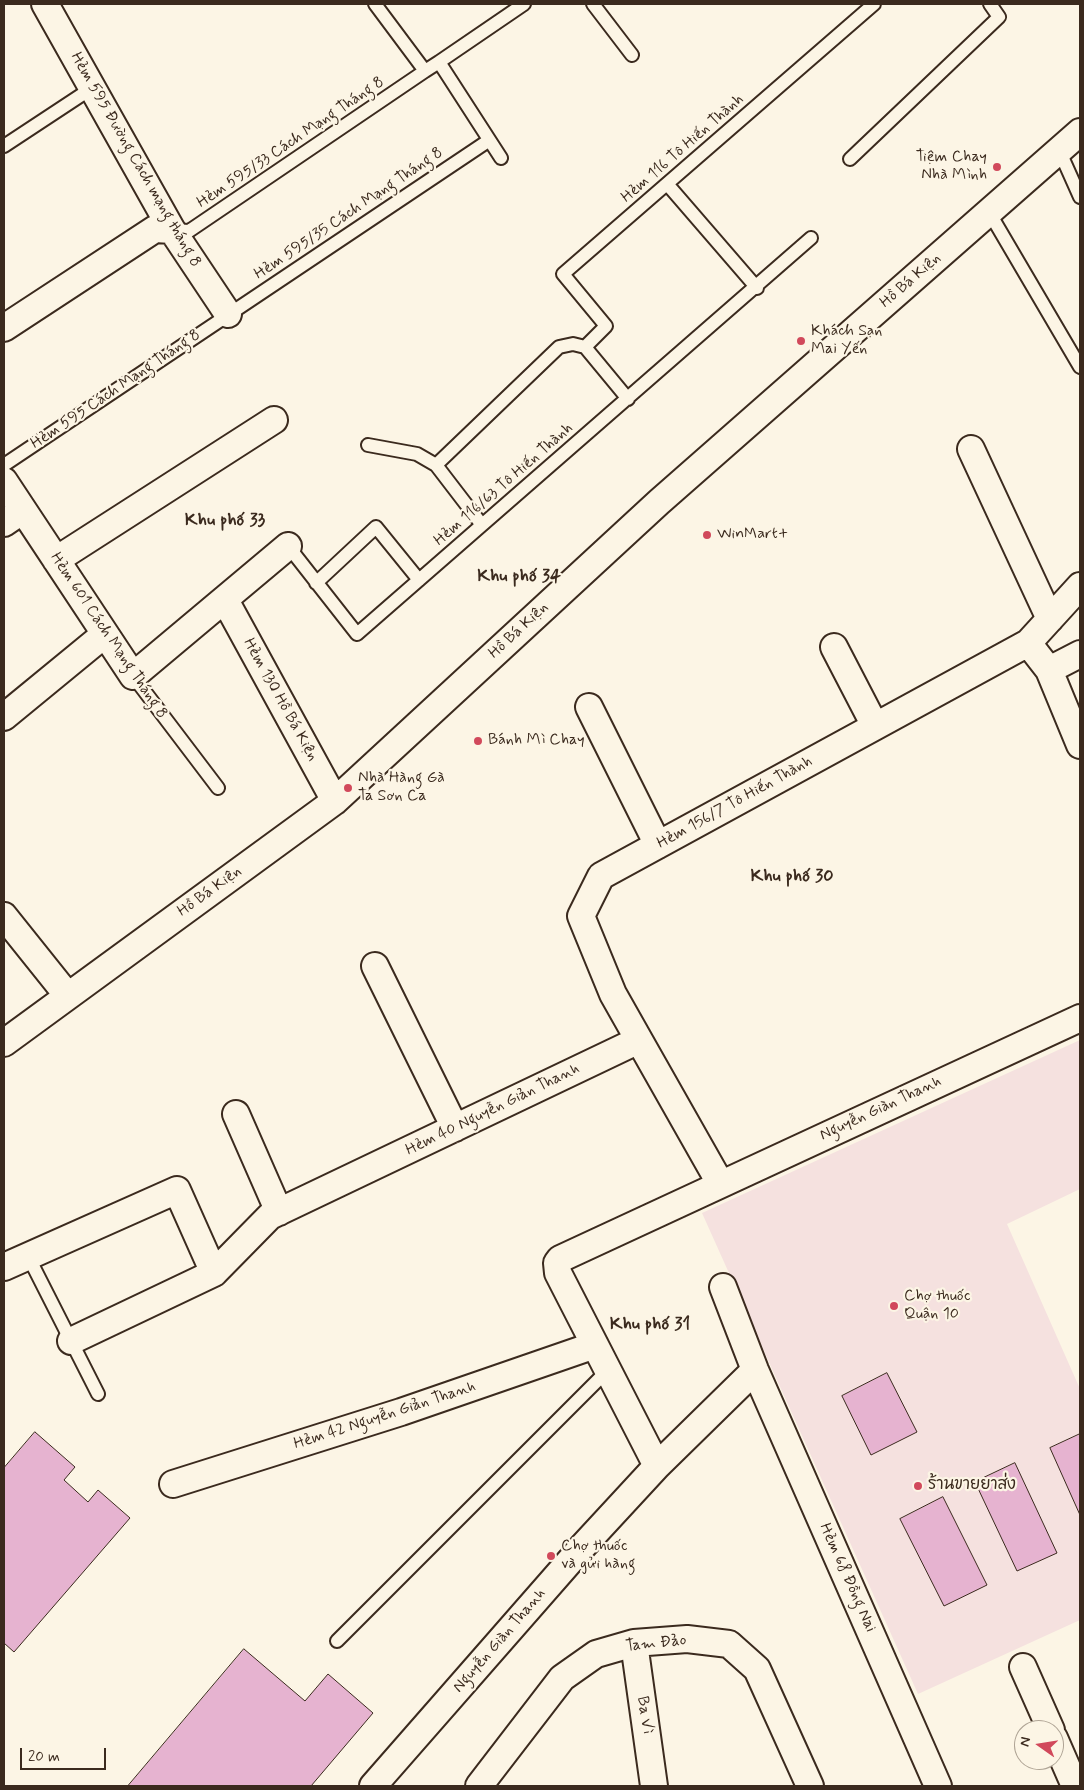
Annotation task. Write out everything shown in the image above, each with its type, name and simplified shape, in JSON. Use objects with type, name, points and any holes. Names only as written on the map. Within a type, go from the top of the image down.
[{"type":"street","name":"Hẻm 595 Đường Cách mạng tháng 8","points":[[45,4],[172,230],[228,314]]},
{"type":"street","name":"Hồ Bá Kiện","points":[[4,1043],[335,800],[659,502],[1080,132]]},
{"type":"street","points":[[4,328],[155,229],[172,230]]},
{"type":"street","points":[[56,560],[274,420]]},
{"type":"street","points":[[971,449],[1050,619]]},
{"type":"street","name":"Hẻm 601 Cách Mạng Tháng 8","points":[[4,481],[13,517],[56,560],[133,676]]},
{"type":"street","points":[[133,676],[288,546]]},
{"type":"street","name":"Hẻm 156/7 Tô Hiến Thành","points":[[639,1040],[613,994],[581,916],[601,876],[1028,643],[1080,586]]},
{"type":"street","name":"Hẻm 130 Hồ Bá Kiện","points":[[225,600],[335,800]]},
{"type":"street","points":[[4,717],[105,634]]},
{"type":"street","points":[[1028,643],[1048,670],[1080,745]]},
{"type":"street","points":[[834,647],[875,726]]},
{"type":"street","points":[[1048,670],[1080,654]]},
{"type":"street","points":[[589,707],[658,845]]},
{"type":"street","points":[[4,916],[68,996]]},
{"type":"street","points":[[375,966],[455,1128]]},
{"type":"street","name":"Nguyễn Giàn Thanh","points":[[595,1345],[558,1273],[557,1263],[564,1256],[1080,1018]]},
{"type":"street","points":[[639,1040],[720,1183]]},
{"type":"street","name":"Hẻm 40 Nguyễn Giản Thanh","points":[[70,1341],[214,1273],[270,1216],[639,1040]]},
{"type":"street","points":[[236,1114],[279,1212]]},
{"type":"street","points":[[4,1267],[176,1190],[214,1273]]},
{"type":"street","name":"Hẻm 68 Đồng Nai","points":[[723,1287],[755,1370],[938,1786]]},
{"type":"street","points":[[595,1345],[658,1466]]},
{"type":"street","name":"Hẻm 42 Nguyễn Giản Thanh","points":[[173,1484],[401,1412],[595,1345]]},
{"type":"street","name":"Nguyễn Giàn Thanh","points":[[380,1783],[584,1545],[658,1466],[755,1370]]},
{"type":"street","name":"Tam Đảo","points":[[479,1786],[562,1678],[596,1654],[634,1643],[687,1639],[729,1644],[756,1669],[810,1786]]},
{"type":"street","name":"Ba Vì","points":[[634,1643],[654,1786]]},
{"type":"street","points":[[1023,1667],[1046,1720]]},
{"type":"street","points":[[1064,1760],[1076,1786]]},
{"type":"lane","points":[[375,4],[425,71]]},
{"type":"lane","name":"Hẻm 595/33 Cách Mạng Tháng 8","points":[[172,230],[189,231],[524,4]]},
{"type":"lane","points":[[593,4],[632,55]]},
{"type":"lane","name":"Hẻm 116 Tô Hiến Thành","points":[[585,347],[606,326],[563,274],[668,185],[874,4]]},
{"type":"lane","points":[[850,159],[1000,17],[990,4]]},
{"type":"lane","points":[[439,62],[488,141],[501,158]]},
{"type":"lane","name":"Hẻm 595 Đường Cách mạng tháng 8","points":[[4,146],[92,88]]},
{"type":"lane","name":"Hẻm 595/35 Cách Mạng Tháng 8","points":[[228,314],[488,141]]},
{"type":"lane","points":[[1059,150],[1080,197]]},
{"type":"lane","points":[[668,185],[756,288]]},
{"type":"lane","points":[[989,212],[1080,367]]},
{"type":"lane","name":"Hẻm 116/63 Tô Hiến Thành","points":[[288,546],[357,634],[756,288],[811,238]]},
{"type":"lane","name":"Hẻm 595 Cách Mạng Tháng 8","points":[[4,465],[228,314]]},
{"type":"lane","points":[[436,465],[559,347],[573,344],[585,347],[628,399]]},
{"type":"lane","points":[[368,445],[417,454],[436,465],[482,525]]},
{"type":"lane","points":[[316,583],[376,528],[419,580]]},
{"type":"lane","name":"Hẻm 601 Cách Mạng Tháng 8","points":[[133,676],[218,788]]},
{"type":"lane","points":[[28,1256],[98,1394]]},
{"type":"lane","points":[[337,1641],[608,1370]]},
{"type":"shaded area","name":"Chợ thuốc Quận 10","points":[[1080,1040],[1080,1189],[1007,1224],[1080,1389],[1080,1620],[918,1694],[702,1213]]},
{"type":"building","points":[[887,1373],[917,1432],[871,1455],[842,1396]]},
{"type":"building","points":[[35,1432],[75,1467],[64,1480],[88,1502],[98,1490],[130,1518],[14,1652],[4,1643],[4,1468]]},
{"type":"building","points":[[1080,1434],[1080,1515],[1050,1448]]},
{"type":"building","points":[[1015,1463],[1057,1553],[1017,1571],[975,1482]]},
{"type":"building","points":[[943,1497],[987,1585],[944,1606],[900,1519]]},
{"type":"building","points":[[244,1649],[305,1701],[328,1674],[373,1713],[311,1786],[128,1786]]},
{"type":"place","name":"Tiệm Chay Nhà Mình","points":[[997,167]]},
{"type":"place","name":"Khách Sạn Mai Yến","points":[[801,341]]},
{"type":"place","name":"WinMart+","points":[[707,535]]},
{"type":"place","name":"Bánh Mì Chay","points":[[478,741]]},
{"type":"place","name":"Nhà Hàng Gà Ta Sơn Ca","points":[[348,788]]},
{"type":"place","name":"Chợ thuốc Quận 10","points":[[894,1306]]},
{"type":"place","name":"ร้านขายยาส่ง","points":[[918,1486]]},
{"type":"place","name":"Chợ thuốc và gửi hàng","points":[[551,1556]]},
{"type":"district","name":"Khu phố 33","points":[[225,521]]},
{"type":"district","name":"Khu phố 34","points":[[519,577]]},
{"type":"district","name":"Khu phố 30","points":[[792,877]]},
{"type":"district","name":"Khu phố 31","points":[[650,1325]]}]
